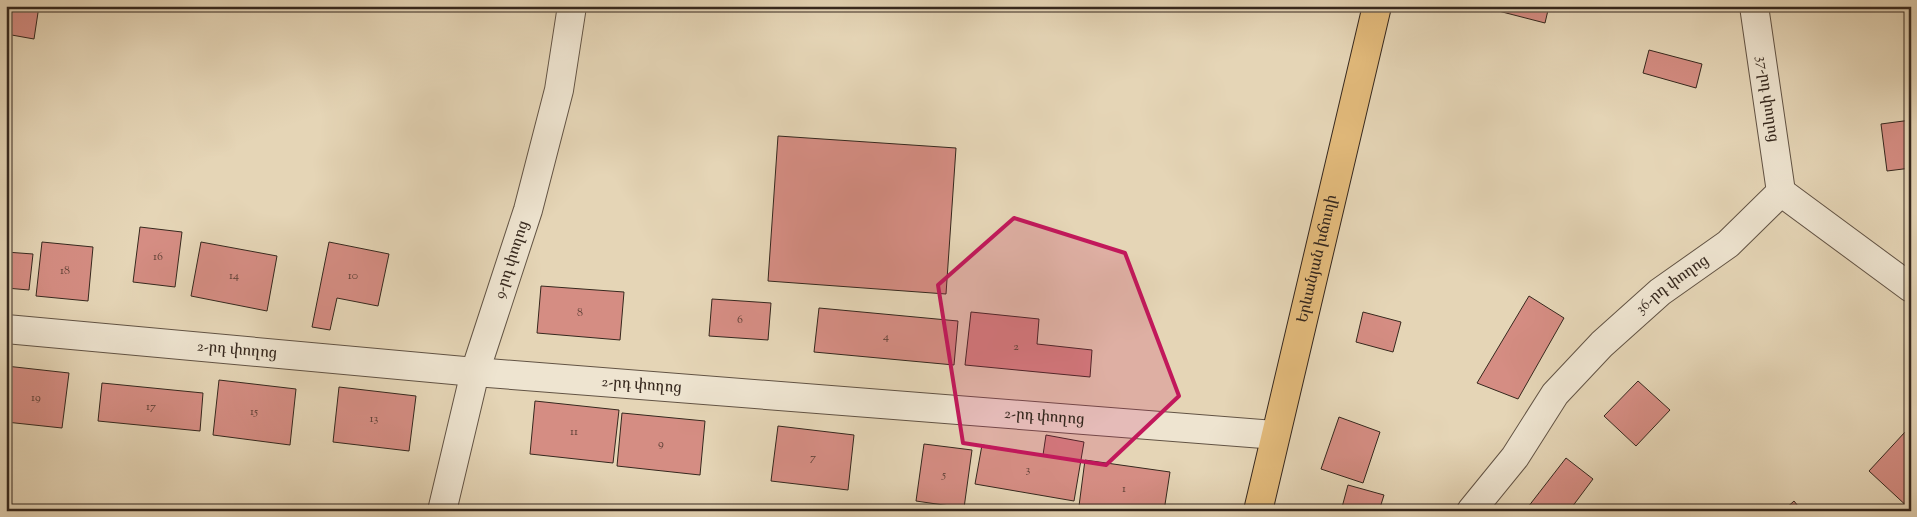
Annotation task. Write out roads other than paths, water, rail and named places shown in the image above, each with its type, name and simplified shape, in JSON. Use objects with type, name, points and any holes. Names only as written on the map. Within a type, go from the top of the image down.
[{"type":"main road","name":"Երևանյան խճուղի","points":[[1258,511],[1376,6]]},
{"type":"street","name":"9-րդ փողոց","points":[[442,511],[475,372],[528,210],[559,90],[572,6]]},
{"type":"street","name":"37-րդ փողոց","points":[[1754,6],[1781,192]]},
{"type":"street","points":[[1781,192],[1911,288]]},
{"type":"street","name":"36-րդ փողոց","points":[[1471,511],[1515,457],[1555,394],[1602,344],[1660,292],[1728,244],[1781,192]]},
{"type":"street","name":"2-րդ փողոց","points":[[6,329],[475,372],[1275,435]]}]
